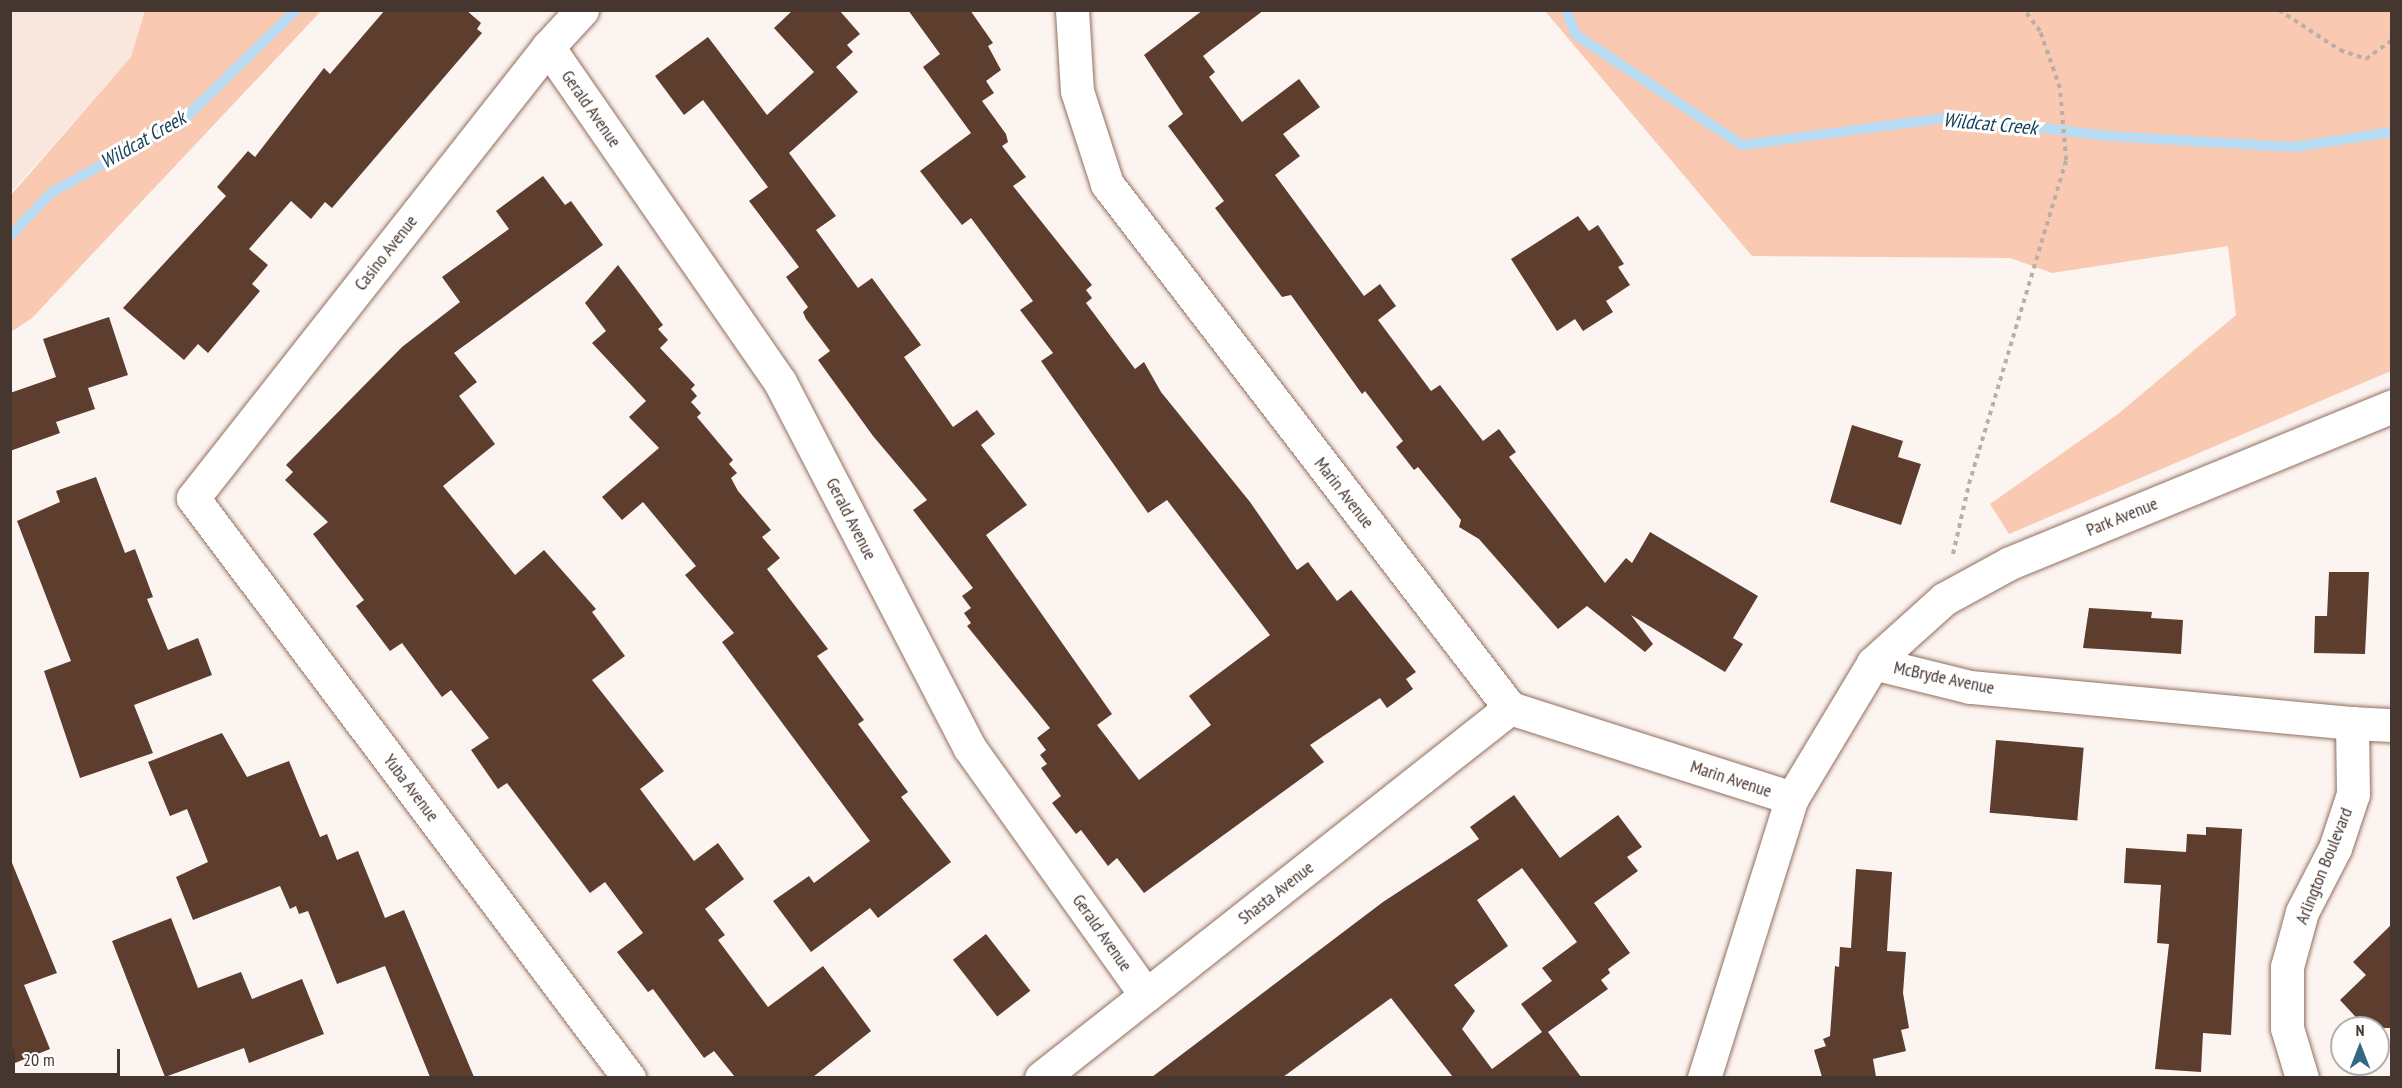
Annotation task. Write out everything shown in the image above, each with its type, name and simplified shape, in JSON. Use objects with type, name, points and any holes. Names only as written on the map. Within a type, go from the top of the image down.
[{"type":"street","name":"Casino Avenue","points":[[193,498],[548,48],[582,10]]},
{"type":"street","name":"Marin Avenue","points":[[1072,10],[1077,91],[1107,184],[1510,708],[1792,798]]},
{"type":"street","name":"Gerald Avenue","points":[[548,48],[780,382],[969,747],[1146,995]]},
{"type":"street","name":"Park Avenue","points":[[1873,663],[1944,599],[2021,558],[2391,406]]},
{"type":"street","name":"Yuba Avenue","points":[[193,498],[629,1077]]},
{"type":"street","name":"McBryde Avenue","points":[[1704,1077],[1792,798],[1873,663],[1970,687],[2391,725]]},
{"type":"street","name":"Shasta Avenue","points":[[1041,1077],[1510,708]]},
{"type":"street","name":"Arlington Boulevard","points":[[2302,1077],[2287,1028],[2287,966],[2302,912],[2335,848],[2353,794],[2352,723]]},
{"type":"path","points":[[1944,599],[1969,484],[2066,160],[2060,88],[2040,31],[2024,10]]},
{"type":"path","points":[[2279,10],[2340,51],[2366,59],[2391,40]]},
{"type":"shaded area","points":[[11,11],[146,11],[132,56],[11,192]]},
{"type":"shaded area","points":[[145,11],[321,11],[32,318],[11,332],[11,195],[131,57]]},
{"type":"shaded area","points":[[1545,11],[2391,11],[2391,371],[2009,534],[1990,504],[2118,414],[2236,315],[2228,246],[2052,273],[2010,258],[1752,256]]},
{"type":"building","points":[[385,10],[466,10],[481,23],[477,29],[482,33],[332,208],[325,202],[311,219],[291,201],[249,249],[268,265],[252,284],[260,291],[208,353],[198,344],[184,360],[123,308],[226,196],[217,187],[248,151],[255,157],[324,68],[330,74]]},
{"type":"building","points":[[793,10],[839,10],[860,34],[847,45],[853,52],[836,67],[858,92],[789,153],[836,216],[816,230],[858,288],[872,278],[921,345],[904,357],[953,427],[977,410],[995,434],[981,445],[1027,505],[986,535],[1112,714],[1097,725],[1139,780],[1211,725],[1189,696],[1270,635],[1167,500],[1148,513],[1041,361],[1053,353],[1020,310],[1033,301],[971,218],[962,225],[920,171],[971,133],[923,67],[940,54],[908,10],[970,10],[993,43],[988,46],[1001,70],[986,81],[994,93],[982,101],[1006,134],[1008,142],[1002,146],[1026,177],[1013,186],[1092,285],[1086,290],[1092,298],[1086,303],[1135,369],[1144,362],[1161,392],[1250,502],[1297,570],[1308,562],[1337,601],[1351,590],[1416,672],[1406,679],[1413,689],[1387,708],[1380,698],[1310,745],[1324,762],[1144,893],[1117,858],[1108,866],[1081,830],[1076,834],[1052,803],[1061,796],[1041,768],[1047,764],[1040,755],[1046,750],[1037,738],[1050,728],[967,626],[971,623],[964,613],[971,608],[962,596],[973,588],[913,510],[927,500],[873,436],[818,360],[830,351],[806,319],[803,312],[808,307],[786,277],[799,267],[749,201],[768,187],[703,100],[684,115],[655,76],[708,37],[767,115],[814,72],[774,28]]},
{"type":"building","points":[[1203,10],[1264,10],[1203,56],[1215,72],[1209,77],[1242,122],[1299,79],[1320,107],[1283,134],[1300,156],[1275,175],[1364,296],[1380,284],[1396,306],[1378,320],[1431,391],[1440,385],[1483,441],[1499,429],[1516,452],[1509,457],[1605,583],[1626,558],[1632,563],[1650,532],[1758,596],[1733,638],[1743,644],[1725,672],[1631,615],[1653,644],[1645,652],[1587,606],[1558,629],[1479,539],[1459,527],[1461,520],[1418,467],[1414,470],[1396,447],[1403,441],[1365,391],[1362,394],[1291,295],[1282,297],[1215,208],[1224,201],[1168,126],[1183,114],[1144,55]]},
{"type":"building","points":[[543,176],[565,205],[571,201],[603,245],[454,353],[477,382],[459,396],[495,444],[443,486],[515,575],[544,550],[596,609],[592,612],[625,656],[592,680],[664,771],[640,789],[694,861],[718,843],[744,879],[705,909],[725,935],[718,940],[768,1007],[823,966],[871,1031],[813,1077],[735,1077],[714,1051],[704,1058],[653,989],[648,992],[617,952],[643,933],[605,882],[590,893],[507,783],[498,789],[471,750],[489,738],[451,690],[442,697],[402,643],[390,651],[356,606],[364,600],[313,534],[328,522],[285,480],[293,472],[286,465],[402,347],[460,302],[442,277],[509,229],[496,211]]},
{"type":"building","points":[[1578,216],[1589,231],[1598,225],[1624,264],[1618,267],[1630,285],[1606,301],[1613,312],[1583,331],[1575,319],[1557,331],[1511,259]]},
{"type":"building","points":[[618,265],[663,325],[658,329],[668,340],[660,348],[695,385],[691,389],[697,396],[691,402],[701,413],[697,417],[733,460],[729,464],[737,473],[731,478],[738,491],[771,530],[762,537],[780,558],[767,569],[828,649],[817,656],[864,720],[858,724],[908,792],[901,797],[951,862],[878,918],[870,908],[811,952],[773,901],[809,876],[814,883],[870,841],[722,642],[734,633],[685,575],[696,566],[643,502],[622,520],[602,497],[659,448],[629,417],[646,401],[592,343],[606,331],[585,303]]},
{"type":"building","points":[[109,317],[128,375],[88,388],[95,409],[56,422],[60,433],[10,451],[10,393],[56,377],[43,339]]},
{"type":"building","points":[[1852,425],[1903,441],[1898,457],[1921,464],[1901,525],[1830,502]]},
{"type":"building","points":[[96,477],[125,553],[135,549],[153,597],[147,599],[168,650],[198,638],[212,675],[134,705],[153,753],[80,778],[44,671],[71,661],[17,521],[60,502],[56,491]]},
{"type":"building","points":[[2329,572],[2369,572],[2365,654],[2314,653],[2315,616],[2327,616]]},
{"type":"building","points":[[2089,608],[2152,612],[2151,618],[2183,620],[2181,654],[2083,648]]},
{"type":"building","points":[[222,733],[247,777],[289,761],[320,837],[327,834],[337,860],[358,851],[385,918],[404,910],[474,1077],[430,1077],[385,966],[337,984],[308,911],[299,914],[296,906],[290,909],[280,886],[193,920],[176,877],[208,862],[187,809],[170,816],[148,762]]},
{"type":"building","points":[[1996,740],[2084,748],[2077,820],[1990,813]]},
{"type":"building","points":[[1514,795],[1560,858],[1618,815],[1642,847],[1627,857],[1638,871],[1594,903],[1630,953],[1608,969],[1610,973],[1601,980],[1608,989],[1548,1032],[1581,1077],[1453,1077],[1391,998],[1283,1077],[1152,1077],[1383,902],[1479,839],[1470,827]],"holes":[[[1522,868],[1577,942],[1542,968],[1552,981],[1521,1004],[1542,1032],[1492,1069],[1462,1029],[1475,1011],[1454,985],[1508,946],[1477,900]]]},
{"type":"building","points":[[2206,827],[2242,829],[2231,1035],[2203,1033],[2201,1072],[2155,1069],[2169,944],[2157,943],[2161,885],[2124,883],[2126,848],[2186,852],[2187,834],[2206,835]]},
{"type":"building","points":[[10,858],[57,973],[24,985],[50,1049],[10,1065]]},
{"type":"building","points":[[1856,869],[1892,872],[1887,951],[1906,952],[1903,993],[1909,1028],[1901,1030],[1906,1051],[1873,1059],[1876,1077],[1822,1077],[1814,1050],[1826,1046],[1823,1039],[1830,1036],[1835,966],[1839,967],[1840,947],[1851,948]]},
{"type":"building","points":[[171,918],[198,988],[241,972],[252,999],[302,979],[324,1034],[249,1063],[244,1048],[165,1077],[112,941]]},
{"type":"building","points":[[2391,925],[2391,1028],[2390,1016],[2355,1016],[2340,1000],[2366,975],[2353,962]]},
{"type":"building","points":[[986,934],[1030,991],[997,1017],[953,960]]},
{"type":"waterway","name":"Wildcat Creek","points":[[10,236],[51,193],[185,118],[296,10]]},
{"type":"waterway","name":"Wildcat Creek","points":[[1566,10],[1576,35],[1742,145],[1951,117],[2108,136],[2294,147],[2392,132]]}]
